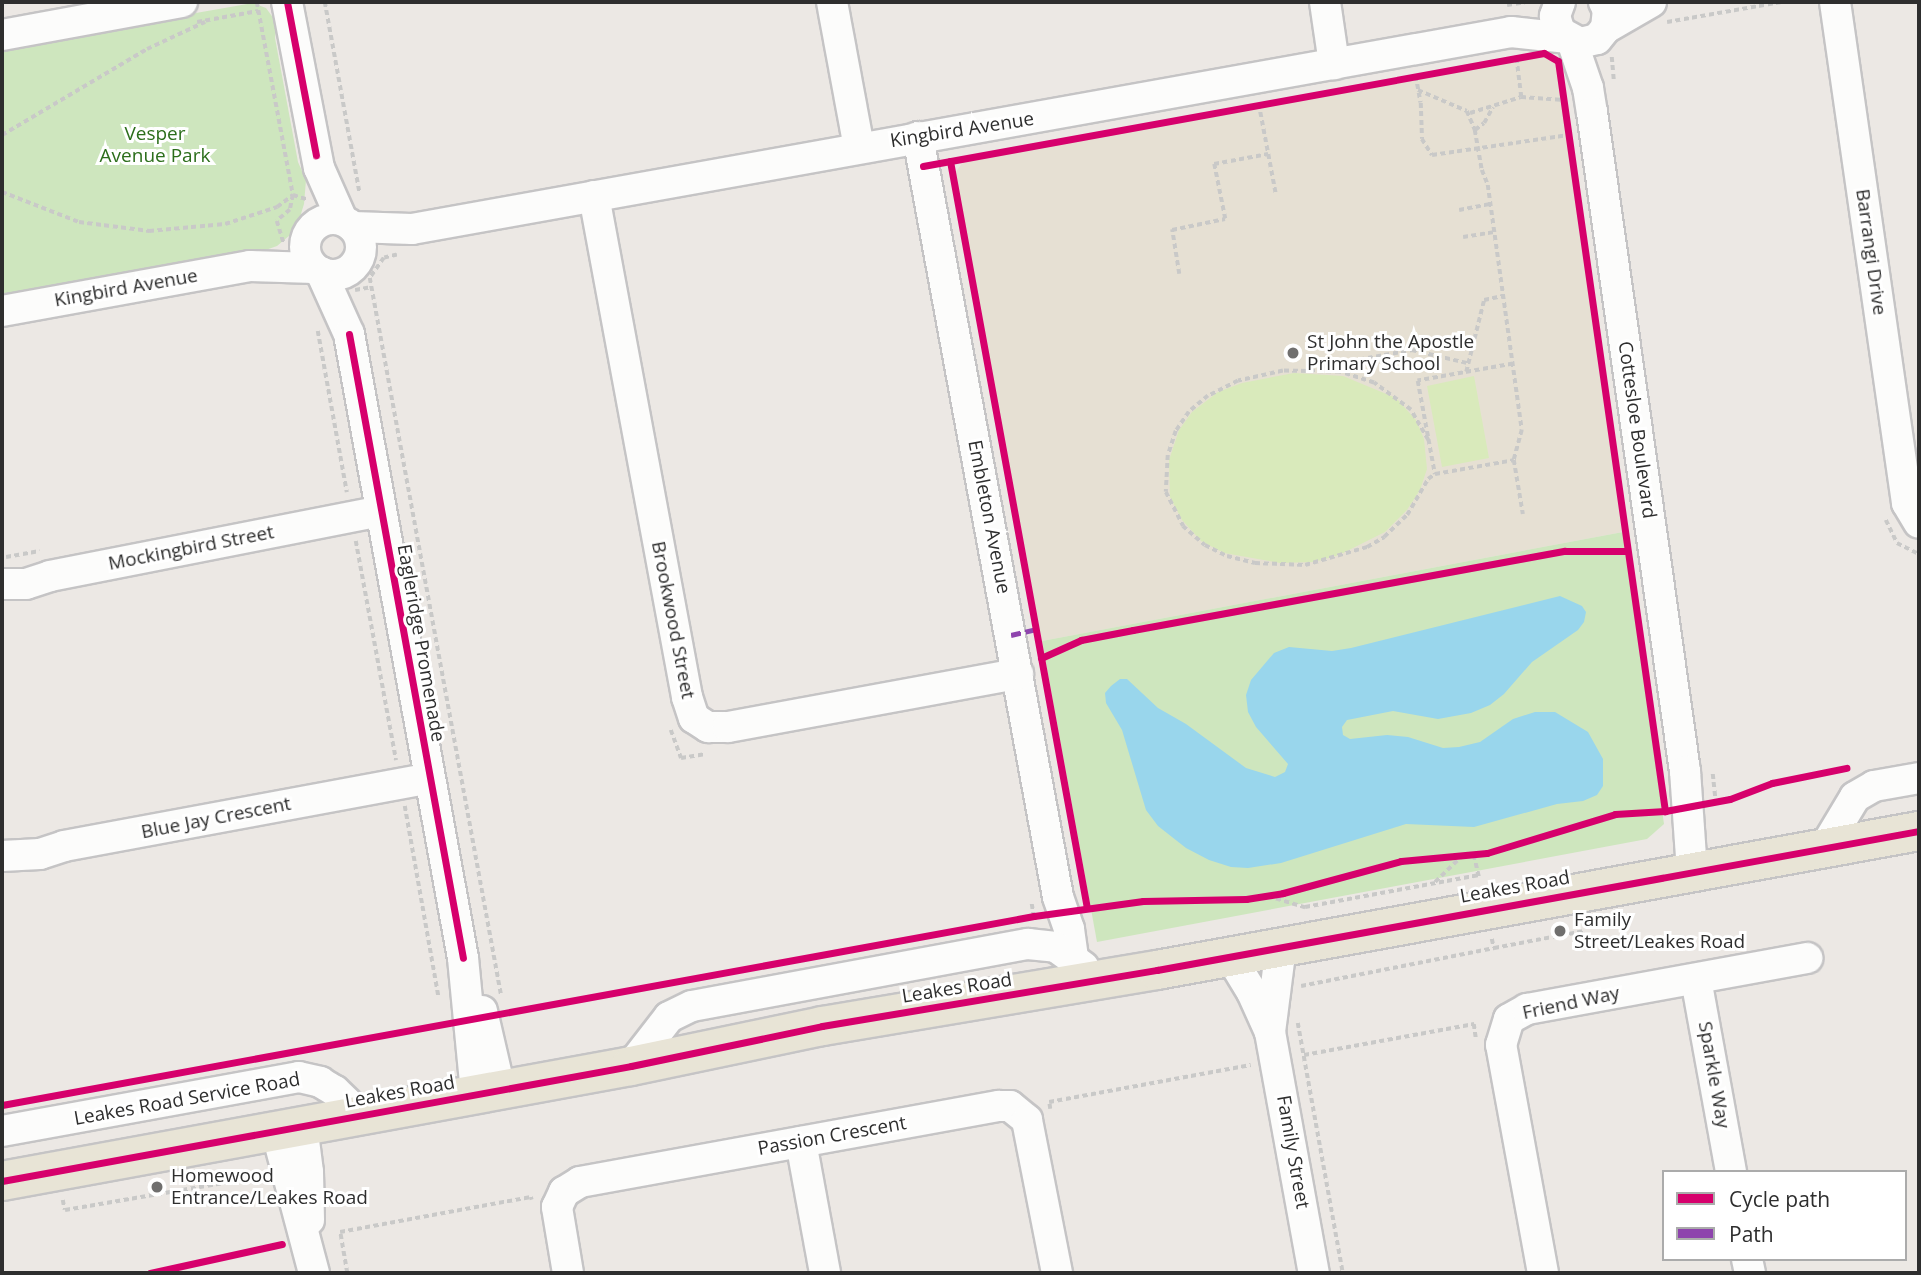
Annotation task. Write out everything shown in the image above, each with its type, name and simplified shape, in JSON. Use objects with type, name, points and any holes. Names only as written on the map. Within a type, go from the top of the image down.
[{"type":"main road","name":"Leakes Road","points":[[2,1181],[631,1066],[1086,969],[1230,956],[1919,831]]},
{"type":"street","points":[[2,35],[182,2]]},
{"type":"street","points":[[288,2],[318,169],[322,216]]},
{"type":"street","points":[[832,2],[859,147]]},
{"type":"street","points":[[1325,2],[1334,64]]},
{"type":"street","name":"Kingbird Avenue","points":[[250,265],[322,216],[412,229],[1334,64],[1509,18],[1559,2]]},
{"type":"street","name":"Cottesloe Boulevard","points":[[1559,2],[1555,16],[1557,24],[1569,40],[1589,90],[1698,766],[1703,821],[1703,869]]},
{"type":"street","name":"Barrangi Drive","points":[[1836,2],[1913,513]]},
{"type":"street","points":[[1569,40],[1589,42],[1608,28],[1652,7]]},
{"type":"street","name":"Kingbird Avenue","points":[[1509,18],[1569,40]]},
{"type":"street","name":"Cottesloe Boulevard","points":[[1589,90],[1608,28]]},
{"type":"street","name":"Embleton Avenue","points":[[918,137],[1058,897],[1086,969]]},
{"type":"street","name":"Brookwood Street","points":[[594,196],[687,697],[694,718],[708,727],[728,727],[1018,674]]},
{"type":"street","name":"Eagleridge Promenade","points":[[349,334],[361,241],[322,216],[305,254],[318,270],[349,334],[463,958],[484,1017],[488,1092]]},
{"type":"street","name":"Kingbird Avenue","points":[[2,311],[250,265],[344,272],[358,260],[412,229]]},
{"type":"street","name":"Mockingbird Street","points":[[2,584],[26,584],[50,576],[381,511]]},
{"type":"street","name":"Blue Jay Crescent","points":[[2,856],[40,854],[64,846],[430,778]]},
{"type":"street","points":[[1825,846],[1855,797],[1874,786],[1919,778]]},
{"type":"street","points":[[1028,944],[1053,920],[1058,897]]},
{"type":"street","name":"Leakes Road","points":[[631,1066],[669,1017],[692,1006],[1028,944],[1056,947],[1086,969]]},
{"type":"street","name":"Family Street","points":[[1270,1032],[1281,946]]},
{"type":"street","name":"Family Street","points":[[1230,956],[1252,992],[1270,1032],[1314,1273]]},
{"type":"street","name":"Friend Way","points":[[1543,1273],[1501,1045],[1504,1026],[1517,1012],[1527,1009],[1807,958]]},
{"type":"street","name":"Sparkle Way","points":[[1696,979],[1731,1170]]},
{"type":"street","name":"Leakes Road Service Road","points":[[2,1131],[299,1077],[328,1086],[360,1115]]},
{"type":"street","name":"Passion Crescent","points":[[568,1273],[557,1207],[560,1196],[574,1184],[999,1106],[1010,1107],[1027,1120],[1056,1273]]},
{"type":"street","points":[[289,1128],[309,1198],[308,1241],[314,1273]]},
{"type":"street","points":[[801,1142],[825,1273]]},
{"type":"path","points":[[257,2],[322,216]]},
{"type":"path","points":[[1652,7],[1782,2]]},
{"type":"path","points":[[1509,18],[1521,97]]},
{"type":"path","points":[[2,135],[147,49],[211,19]]},
{"type":"path","points":[[1418,90],[1470,113],[1521,97],[1589,90],[1611,58],[1608,28]]},
{"type":"path","points":[[1416,76],[1422,139],[1427,153],[1443,156],[1569,135]]},
{"type":"path","points":[[1259,104],[1276,194]]},
{"type":"path","points":[[1475,130],[1484,123],[1494,106]]},
{"type":"path","points":[[1470,113],[1490,204],[1522,430],[1514,460],[1523,514]]},
{"type":"path","points":[[1180,274],[1172,230],[1225,219],[1214,164],[1268,153]]},
{"type":"path","points":[[2,192],[79,222],[101,227],[149,230],[225,225],[263,213],[322,216]]},
{"type":"path","points":[[1459,210],[1490,204]]},
{"type":"path","points":[[290,210],[322,216],[278,221],[290,210]]},
{"type":"path","points":[[1464,237],[1494,232]]},
{"type":"path","points":[[398,255],[384,258],[370,278],[502,1000]]},
{"type":"path","points":[[1466,372],[1484,300],[1503,296]]},
{"type":"path","points":[[317,326],[442,1010]]},
{"type":"path","points":[[1340,372],[1352,361],[1412,350],[1467,363]]},
{"type":"path","points":[[1435,474],[1418,381],[1513,364]]},
{"type":"path","points":[[1428,440],[1418,420],[1401,400],[1374,383],[1340,372],[1301,369],[1238,381],[1208,396],[1189,412],[1176,431],[1166,472],[1166,492],[1183,526],[1205,545],[1227,556],[1255,563],[1305,565],[1367,547],[1384,537],[1408,515],[1428,479],[1435,474],[1514,460]]},
{"type":"path","points":[[669,724],[681,758],[708,753]]},
{"type":"path","points":[[1698,766],[1716,801]]},
{"type":"path","points":[[1433,883],[1462,856]]},
{"type":"path","points":[[1268,896],[1305,907],[1479,875]]},
{"type":"path","points":[[1298,990],[1303,984],[1494,948]]},
{"type":"path","points":[[1298,1021],[1343,1273]]},
{"type":"path","points":[[1304,1055],[1474,1024],[1477,1039]]},
{"type":"path","points":[[1052,1117],[1049,1102],[1253,1065],[1255,1077]]},
{"type":"path","points":[[57,1170],[65,1210],[261,1174],[271,1181]]},
{"type":"path","points":[[347,1273],[340,1232],[531,1197],[532,1205]]},
{"type":"shaded area","name":"St John the Apostle Primary School","points":[[1544,55],[1556,63],[1623,532],[1042,641],[955,173],[963,162]]},
{"type":"green space","name":"Vesper Avenue Park","points":[[253,3],[266,8],[277,23],[275,38],[298,162],[306,180],[304,204],[296,230],[277,246],[260,252],[2,299],[2,47]]},
{"type":"green space","points":[[1294,373],[1343,376],[1396,398],[1416,420],[1424,439],[1427,469],[1420,490],[1407,510],[1385,532],[1339,555],[1314,562],[1280,563],[1224,553],[1201,541],[1182,520],[1170,497],[1169,460],[1179,430],[1192,412],[1218,392],[1242,383]]},
{"type":"green space","points":[[1474,376],[1489,458],[1442,467],[1427,386]]},
{"type":"green space","points":[[1623,532],[1664,824],[1647,839],[1097,942],[1042,641]]},
{"type":"water","points":[[1560,596],[1582,606],[1586,612],[1584,622],[1578,630],[1532,662],[1504,694],[1490,705],[1471,713],[1438,719],[1393,711],[1347,720],[1342,727],[1343,735],[1350,739],[1387,735],[1408,737],[1443,748],[1459,747],[1480,742],[1513,719],[1535,712],[1555,712],[1588,732],[1603,759],[1603,786],[1597,795],[1583,801],[1557,804],[1474,827],[1406,824],[1281,863],[1248,868],[1231,867],[1209,860],[1186,848],[1158,826],[1146,810],[1122,730],[1106,703],[1105,693],[1111,686],[1120,679],[1127,679],[1158,708],[1186,724],[1246,768],[1275,777],[1285,772],[1288,764],[1256,727],[1248,712],[1246,695],[1251,680],[1274,653],[1289,647],[1332,651],[1351,648]]},
{"type":"marked path","points":[[1011,635],[1036,629]]},
{"type":"cycle path","points":[[287,2],[316,155]]},
{"type":"cycle path","points":[[923,166],[1544,53],[1558,61],[1665,811]]},
{"type":"cycle path","points":[[950,161],[1087,908]]},
{"type":"cycle path","points":[[349,334],[463,958]]},
{"type":"cycle path","points":[[1041,658],[1081,640],[1565,551],[1627,551]]},
{"type":"cycle path","points":[[2,1105],[1034,916],[1143,901],[1246,899],[1283,893],[1401,861],[1487,853],[1615,814],[1665,811],[1730,799],[1772,783],[1846,768]]},
{"type":"cycle path","points":[[2,1181],[631,1066],[822,1026],[1157,970],[1919,831]]},
{"type":"cycle path","points":[[150,1273],[282,1244]]},
{"type":"place","name":"St John the Apostle Primary School","points":[[1293,353]]},
{"type":"place","name":"Family Street/Leakes Road","points":[[1560,931]]},
{"type":"place","name":"Homewood Entrance/Leakes Road","points":[[157,1187]]}]
